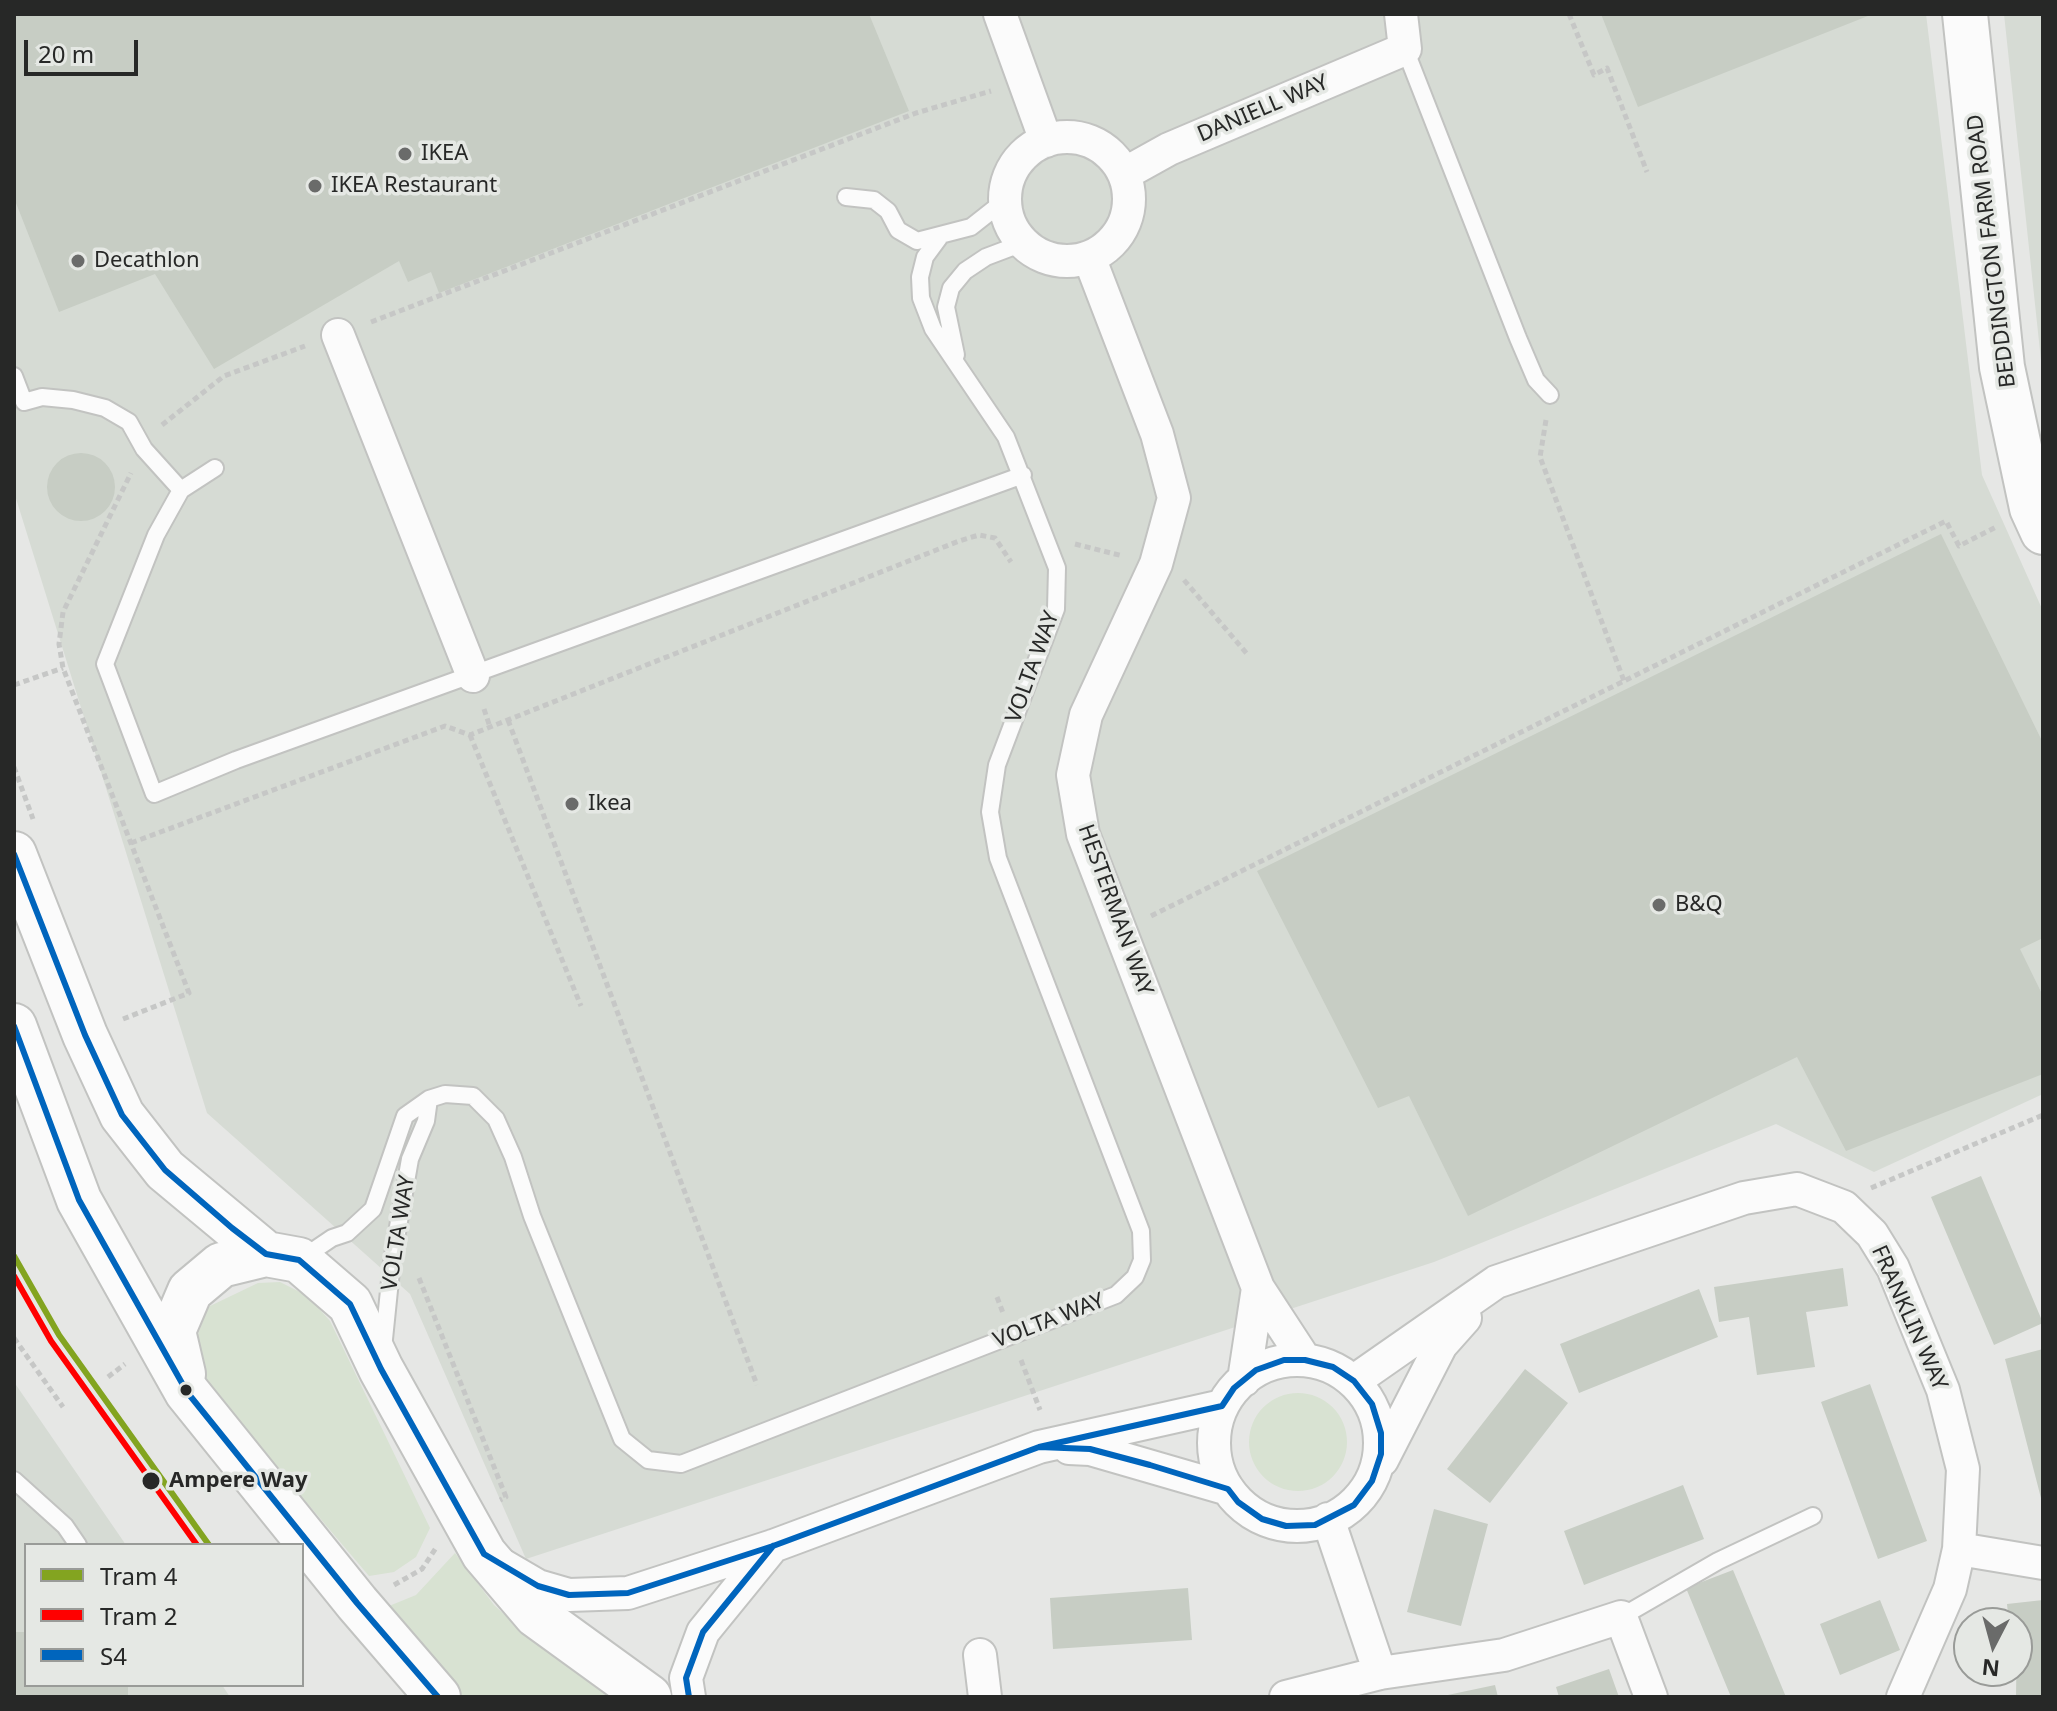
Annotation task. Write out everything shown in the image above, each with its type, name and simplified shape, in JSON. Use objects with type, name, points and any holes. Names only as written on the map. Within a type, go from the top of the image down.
[{"type":"street","points":[[1000,14],[1046,141]]},
{"type":"street","points":[[1401,14],[1405,49]]},
{"type":"street","name":"BEDDINGTON FARM ROAD","points":[[1965,14],[2002,367],[2038,520]]},
{"type":"street","name":"DANIELL WAY","points":[[1124,174],[1169,149],[1405,49]]},
{"type":"street","points":[[1074,136],[1104,148],[1124,174],[1130,199],[1126,221],[1108,246],[1089,257],[1053,259],[1023,243],[1010,225],[1004,201],[1007,179],[1017,160],[1046,141],[1074,136]]},
{"type":"street","name":"HESTERMAN WAY","points":[[1089,257],[1157,434],[1174,498],[1156,564],[1086,715],[1073,775],[1083,834],[1258,1288],[1305,1360]]},
{"type":"street","points":[[338,335],[473,676]]},
{"type":"street","points":[[14,854],[85,1035],[122,1115],[165,1170],[350,1304],[381,1369],[484,1554],[536,1615],[649,1697]]},
{"type":"street","points":[[14,1026],[79,1200],[187,1392],[357,1603],[438,1697]]},
{"type":"street","name":"FRANKLIN WAY","points":[[1354,1381],[1496,1282],[1744,1198],[1797,1189],[1838,1205],[1872,1234],[1893,1268],[1943,1390],[1963,1469],[1959,1549],[1950,1589],[1903,1697]]},
{"type":"street","points":[[187,1392],[173,1331],[190,1291],[221,1265],[283,1257]]},
{"type":"street","points":[[1372,1481],[1381,1454],[1381,1433],[1372,1404],[1354,1381],[1333,1367],[1305,1360],[1284,1360],[1256,1370],[1222,1406],[1214,1434],[1215,1462],[1238,1502],[1262,1519],[1286,1526],[1315,1525],[1354,1505],[1372,1481],[1441,1345],[1496,1282]]},
{"type":"street","name":"HESTERMAN WAY","points":[[1244,1380],[1258,1288]]},
{"type":"street","points":[[484,1554],[538,1586],[569,1595],[628,1593],[773,1546],[1041,1433],[1222,1406]]},
{"type":"street","points":[[1041,1433],[1228,1489]]},
{"type":"street","points":[[1328,1519],[1380,1673]]},
{"type":"street","points":[[689,1697],[686,1678],[703,1632],[773,1546]]},
{"type":"street","points":[[1959,1549],[2043,1563]]},
{"type":"street","points":[[1286,1697],[1380,1673],[1504,1655],[1621,1617],[1651,1697]]},
{"type":"street","points":[[980,1655],[985,1697]]},
{"type":"lane","points":[[1405,49],[1518,338],[1536,380],[1550,395]]},
{"type":"lane","points":[[846,197],[874,200],[888,211],[898,230],[917,241],[939,238],[971,227],[1004,201]]},
{"type":"lane","name":"VOLTA WAY","points":[[283,1257],[366,1219],[373,1209],[405,1116],[429,1099],[445,1094],[473,1096],[496,1119],[622,1439],[648,1460],[681,1464],[1116,1295],[1135,1277],[1142,1260],[1141,1231],[998,858],[990,812],[997,765],[1056,609],[1057,568],[1006,437],[933,329],[921,298],[920,277],[925,257],[939,238]]},
{"type":"lane","name":"VOLTA WAY","points":[[958,364],[946,307],[951,288],[965,271],[986,257],[1023,243]]},
{"type":"lane","points":[[14,376],[24,402],[42,397],[105,408],[129,422],[144,449],[181,490]]},
{"type":"lane","points":[[215,468],[181,490],[156,535],[105,664],[154,794],[236,760],[1023,475]]},
{"type":"lane","name":"VOLTA WAY","points":[[381,1369],[410,1159],[426,1121],[429,1099]]},
{"type":"lane","points":[[14,1480],[65,1526],[77,1543]]},
{"type":"lane","points":[[1621,1617],[1718,1561],[1813,1516]]},
{"type":"path","points":[[1569,14],[1594,75],[1607,68],[1647,172]]},
{"type":"path","points":[[85,1035],[189,993],[63,668],[59,644],[63,612],[153,433],[224,376],[916,113],[964,102],[1024,79]]},
{"type":"path","points":[[1550,395],[1540,457],[1624,681]]},
{"type":"path","points":[[1122,931],[1946,521],[1959,546],[2038,520]]},
{"type":"path","points":[[131,843],[445,726],[470,735],[959,541],[979,535],[995,538],[1011,562]]},
{"type":"path","points":[[14,685],[63,668]]},
{"type":"path","points":[[508,720],[757,1385]]},
{"type":"path","points":[[470,735],[581,1006]]},
{"type":"path","points":[[1838,1205],[1896,1174],[2043,1115]]},
{"type":"path","points":[[14,1338],[63,1407]]},
{"type":"path","points":[[1021,1362],[1041,1433]]},
{"type":"path","points":[[108,1377],[126,1364]]},
{"type":"path","points":[[388,1586],[400,1584],[422,1569],[440,1540]]},
{"type":"shaded area","points":[[14,14],[1926,14],[1982,475],[2043,611],[2043,1094],[1874,1172],[1776,1124],[1434,1262],[526,1559],[410,1294],[207,1113],[14,492]]},
{"type":"shaded area","points":[[2004,14],[2043,14],[2043,379]]},
{"type":"shaded area","points":[[14,1382],[125,1543],[24,1543],[24,1687],[223,1687],[230,1697],[14,1697]]},
{"type":"green space","points":[[280,1282],[308,1296],[330,1321],[430,1528],[416,1557],[394,1572],[369,1576],[200,1377],[197,1337],[208,1307],[258,1283]]},
{"type":"green space","points":[[1298,1393],[1325,1401],[1339,1415],[1347,1442],[1339,1469],[1325,1483],[1298,1491],[1271,1483],[1257,1469],[1249,1442],[1257,1415],[1271,1401]]},
{"type":"green space","points":[[455,1553],[494,1605],[530,1638],[612,1697],[463,1697],[389,1606],[416,1595]]},
{"type":"building","name":"IKEA","points":[[14,14],[869,14],[909,111],[439,293],[431,272],[408,282],[399,261],[214,369],[155,274],[59,312],[14,198]]},
{"type":"building","points":[[1601,14],[1873,14],[1638,107]]},
{"type":"building","points":[[74,453],[88,453],[100,458],[110,468],[115,487],[110,506],[100,516],[88,521],[74,521],[62,516],[52,506],[47,494],[47,480],[52,468],[62,458]]},
{"type":"building","name":"B&Q","points":[[1941,534],[2043,743],[2043,938],[2020,949],[2043,996],[2043,1074],[1846,1151],[1797,1057],[1468,1216],[1409,1096],[1378,1108],[1257,871]]},
{"type":"building","points":[[1981,1176],[2043,1323],[1994,1345],[1931,1197]]},
{"type":"building","points":[[1843,1268],[1848,1306],[1806,1312],[1815,1367],[1757,1375],[1749,1317],[1719,1322],[1714,1287]]},
{"type":"building","points":[[1699,1289],[1718,1337],[1579,1393],[1560,1344]]},
{"type":"building","points":[[2043,1349],[2043,1502],[2042,1502],[2005,1359]]},
{"type":"building","points":[[1525,1369],[1568,1403],[1490,1503],[1447,1469]]},
{"type":"building","points":[[1870,1384],[1927,1541],[1878,1559],[1821,1402]]},
{"type":"building","points":[[1683,1485],[1704,1539],[1584,1585],[1564,1531]]},
{"type":"building","points":[[1434,1509],[1488,1524],[1461,1626],[1407,1612]]},
{"type":"building","points":[[1733,1570],[1786,1697],[1731,1697],[1686,1588]]},
{"type":"building","points":[[1188,1588],[1192,1640],[1053,1649],[1050,1598]]},
{"type":"building","points":[[1880,1600],[1900,1650],[1840,1675],[1820,1624]]},
{"type":"building","points":[[2043,1600],[2043,1697],[2016,1697],[2016,1687],[2033,1687],[2033,1607],[2007,1607],[2007,1604]]},
{"type":"building","points":[[14,1632],[24,1632],[24,1687],[128,1687],[128,1697],[14,1697]]},
{"type":"building","points":[[1609,1669],[1619,1697],[1559,1697],[1556,1687]]},
{"type":"building","points":[[1495,1685],[1498,1697],[1443,1696]]},
{"type":"tram line","name":"4","points":[[14,1256],[59,1335],[208,1543]]},
{"type":"tram line","name":"2","points":[[14,1276],[51,1341],[196,1543]]},
{"type":"transit line","name":"S4","points":[[14,854],[85,1035],[122,1115],[165,1170],[232,1228],[266,1254],[299,1260],[350,1304],[381,1369],[484,1554],[538,1586],[569,1595],[628,1593],[773,1546],[1039,1447]]},
{"type":"transit line","name":"S4","points":[[14,1026],[79,1200],[187,1392],[357,1603],[438,1697]]},
{"type":"transit line","name":"S4","points":[[1284,1360],[1305,1360],[1333,1367],[1354,1381],[1372,1404],[1381,1433],[1381,1454],[1372,1481],[1354,1505],[1315,1525],[1286,1526],[1262,1519],[1238,1502],[1228,1489],[1150,1465],[1090,1449],[1039,1447],[1222,1406],[1234,1388],[1256,1370],[1284,1360]]},
{"type":"transit line","name":"S4","points":[[689,1697],[686,1678],[703,1632],[773,1546]]},
{"type":"place","name":"IKEA","points":[[405,154]]},
{"type":"place","name":"IKEA Restaurant","points":[[315,186]]},
{"type":"place","name":"Decathlon","points":[[78,261]]},
{"type":"place","name":"Ikea","points":[[572,804]]},
{"type":"place","name":"B&Q","points":[[1659,905]]},
{"type":"place","name":"Ampere Way","points":[[151,1481]]}]
